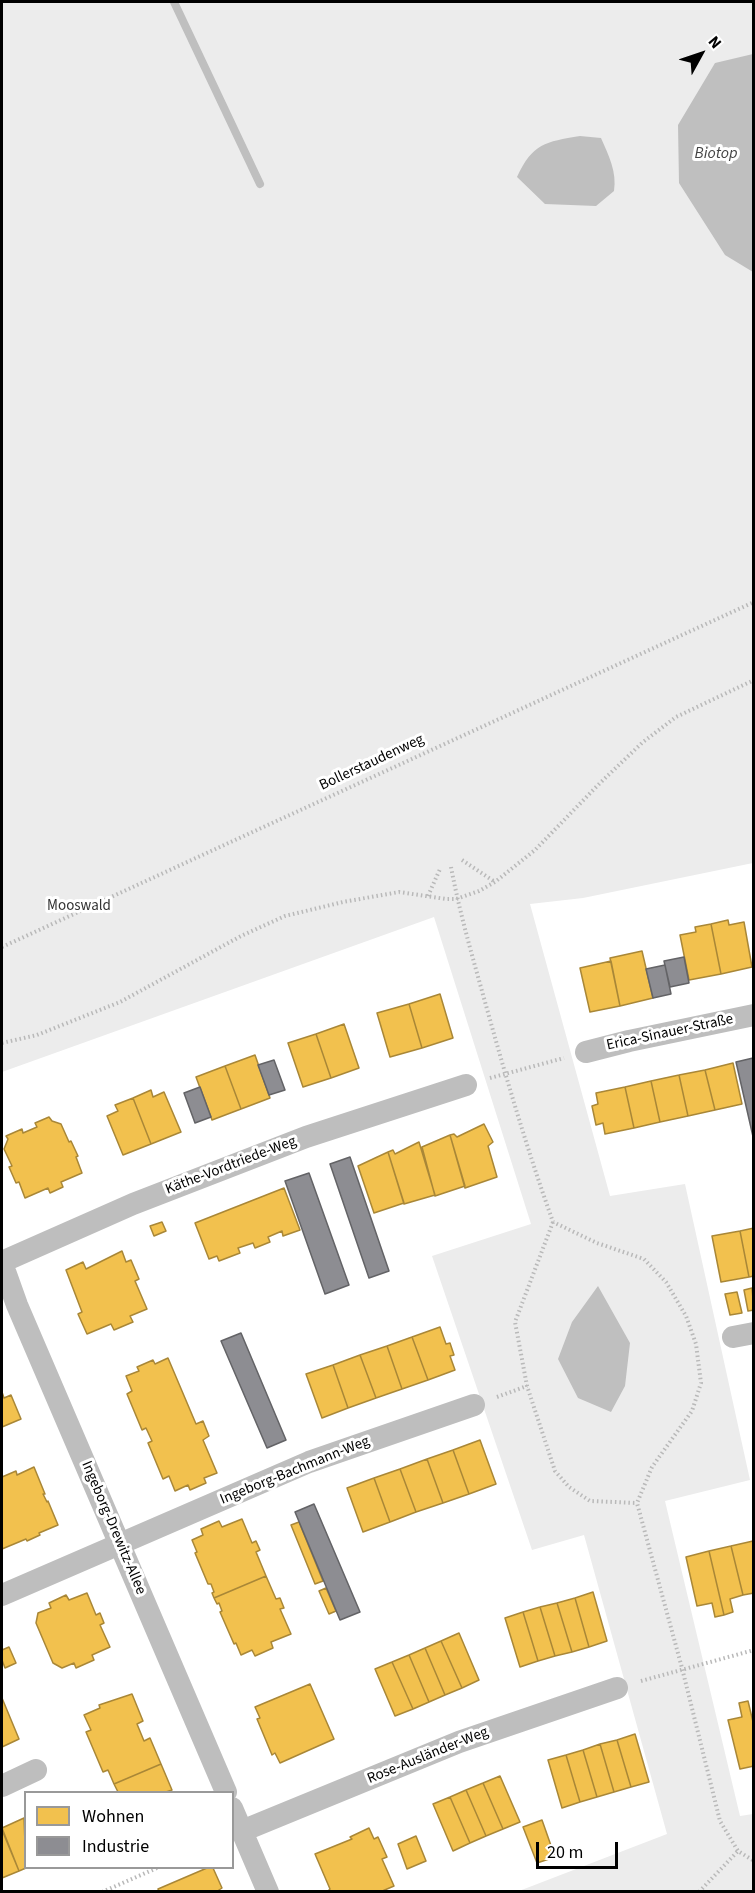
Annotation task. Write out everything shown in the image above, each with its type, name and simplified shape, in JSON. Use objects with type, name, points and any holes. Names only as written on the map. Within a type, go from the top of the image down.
[{"type":"street","name":"Erica-Sinauer-Straße","points":[[586,1052],[753,1015]]},
{"type":"street","name":"Käthe-Vordtriede-Weg","points":[[2,1262],[133,1204],[306,1137],[466,1085]]},
{"type":"street","name":"Ingeborg-Drewitz-Allee","points":[[2,1262],[17,1305],[226,1791]]},
{"type":"street","name":"Ingeborg-Bachmann-Weg","points":[[2,1595],[309,1462],[474,1405]]},
{"type":"street","name":"Rose-Ausländer-Weg","points":[[242,1831],[459,1742],[617,1688]]},
{"type":"street","points":[[2,1785],[36,1770]]},
{"type":"street","points":[[234,1813],[268,1892]]},
{"type":"path","name":"Bollerstaudenweg","points":[[2,947],[753,602]]},
{"type":"path","points":[[2,1042],[37,1035],[120,1002],[241,936],[285,916],[399,892],[446,899],[479,891],[495,882],[535,850],[643,742],[676,717],[753,680]]},
{"type":"path","points":[[462,860],[495,882]]},
{"type":"path","points":[[451,867],[456,898],[505,1074],[553,1222],[515,1322],[527,1386],[555,1471],[570,1487],[590,1501],[637,1503]]},
{"type":"path","points":[[428,896],[440,869]]},
{"type":"path","points":[[466,1085],[586,1052]]},
{"type":"path","points":[[553,1222],[597,1243],[644,1259],[666,1282],[686,1316],[696,1344],[701,1383],[692,1410],[652,1467],[637,1503],[682,1668],[720,1821],[738,1851],[753,1861]]},
{"type":"path","points":[[474,1405],[527,1386]]},
{"type":"path","points":[[617,1688],[753,1650]]},
{"type":"path","points":[[699,1892],[738,1851]]},
{"type":"path","points":[[102,1892],[156,1869]]},
{"type":"green space","name":"Mooswald","points":[[2,2],[753,2],[753,863],[583,898],[530,904],[610,1196],[685,1184],[750,1480],[665,1501],[740,1816],[753,1814],[753,1891],[519,1891],[667,1834],[584,1535],[532,1550],[432,1256],[531,1224],[434,917],[2,1072]]},
{"type":"water","name":"Biotop","points":[[754,54],[753,272],[725,255],[679,183],[678,125],[715,63]]},
{"type":"water","points":[[580,136],[601,138],[613,171],[614,191],[596,206],[545,204],[517,177],[529,157],[541,146]]},
{"type":"water","points":[[598,1286],[630,1343],[625,1386],[611,1412],[578,1398],[558,1359],[572,1322]]},
{"type":"building: Wohnen","points":[[728,920],[729,925],[744,922],[752,967],[721,974],[711,924]]},
{"type":"building: Wohnen","points":[[711,924],[721,974],[689,980],[680,935],[696,932],[695,927]]},
{"type":"building: Wohnen","points":[[642,951],[653,998],[620,1006],[610,958]]},
{"type":"building: Wohnen","points":[[611,961],[620,1006],[590,1012],[580,968]]},
{"type":"building: Wohnen","points":[[440,994],[453,1038],[422,1048],[409,1004]]},
{"type":"building: Wohnen","points":[[409,1004],[422,1048],[390,1057],[377,1013]]},
{"type":"building: Wohnen","points":[[344,1024],[359,1068],[331,1078],[316,1034]]},
{"type":"building: Wohnen","points":[[316,1034],[331,1078],[303,1087],[288,1043]]},
{"type":"building: Wohnen","points":[[255,1055],[270,1098],[241,1109],[225,1066]]},
{"type":"building: Wohnen","points":[[733,1063],[742,1104],[715,1110],[705,1070]]},
{"type":"building: Wohnen","points":[[225,1066],[241,1109],[212,1120],[196,1077]]},
{"type":"building: Wohnen","points":[[705,1070],[715,1110],[688,1116],[679,1075]]},
{"type":"building: Wohnen","points":[[679,1075],[688,1116],[660,1122],[651,1081]]},
{"type":"building: Wohnen","points":[[651,1081],[660,1122],[634,1128],[625,1087]]},
{"type":"building: Wohnen","points":[[625,1087],[634,1128],[605,1134],[603,1123],[596,1125],[592,1106],[598,1104],[596,1093]]},
{"type":"building: Wohnen","points":[[151,1090],[153,1097],[164,1092],[181,1132],[151,1144],[133,1098]]},
{"type":"building: Wohnen","points":[[133,1098],[151,1144],[123,1155],[107,1116],[118,1111],[115,1105]]},
{"type":"building: Wohnen","points":[[49,1117],[52,1121],[61,1124],[78,1156],[76,1157],[82,1173],[61,1182],[63,1187],[50,1193],[48,1188],[25,1198],[19,1182],[16,1183],[9,1167],[12,1166],[4,1149],[8,1139],[6,1136],[22,1129],[23,1133],[37,1127],[35,1123]]},
{"type":"building: Wohnen","points":[[484,1124],[493,1142],[488,1146],[497,1177],[465,1188],[450,1135],[454,1134],[457,1137]]},
{"type":"building: Wohnen","points":[[450,1135],[465,1186],[435,1196],[422,1147]]},
{"type":"building: Wohnen","points":[[419,1142],[435,1195],[404,1204],[388,1152],[393,1150],[395,1154]]},
{"type":"building: Wohnen","points":[[388,1152],[404,1203],[374,1213],[358,1166]]},
{"type":"building: Wohnen","points":[[284,1188],[300,1230],[283,1236],[282,1231],[268,1237],[270,1242],[255,1248],[253,1243],[238,1248],[240,1253],[219,1261],[217,1256],[209,1259],[195,1223]]},
{"type":"building: Wohnen","points":[[162,1222],[166,1231],[154,1236],[150,1226]]},
{"type":"building: Wohnen","points":[[754,1228],[754,1276],[749,1277],[740,1231]]},
{"type":"building: Wohnen","points":[[740,1231],[749,1277],[721,1282],[712,1236]]},
{"type":"building: Wohnen","points":[[122,1251],[126,1262],[131,1260],[139,1279],[135,1281],[147,1309],[130,1316],[133,1322],[114,1330],[111,1324],[87,1334],[78,1314],[82,1312],[66,1270],[83,1262],[86,1269]]},
{"type":"building: Wohnen","points":[[752,1288],[754,1310],[748,1311],[744,1290]]},
{"type":"building: Wohnen","points":[[737,1292],[742,1313],[730,1315],[725,1294]]},
{"type":"building: Wohnen","points":[[440,1327],[446,1344],[450,1343],[454,1355],[450,1356],[455,1370],[428,1380],[412,1337]]},
{"type":"building: Wohnen","points":[[412,1337],[428,1380],[402,1389],[387,1346]]},
{"type":"building: Wohnen","points":[[387,1346],[402,1389],[376,1398],[360,1355]]},
{"type":"building: Wohnen","points":[[360,1355],[376,1398],[348,1408],[333,1365]]},
{"type":"building: Wohnen","points":[[168,1358],[196,1424],[203,1421],[209,1436],[203,1440],[217,1473],[204,1478],[206,1483],[190,1490],[188,1485],[175,1491],[169,1476],[163,1479],[148,1443],[152,1441],[146,1428],[142,1430],[127,1394],[132,1391],[126,1376],[139,1371],[137,1367],[153,1360],[155,1364]]},
{"type":"building: Wohnen","points":[[333,1365],[348,1408],[322,1418],[306,1374]]},
{"type":"building: Wohnen","points":[[2,1392],[4,1398],[11,1395],[21,1419],[2,1427]]},
{"type":"building: Wohnen","points":[[480,1440],[496,1484],[469,1494],[453,1450]]},
{"type":"building: Wohnen","points":[[453,1450],[469,1494],[443,1503],[427,1459]]},
{"type":"building: Wohnen","points":[[427,1459],[443,1503],[416,1512],[400,1469]]},
{"type":"building: Wohnen","points":[[34,1467],[45,1494],[43,1494],[58,1525],[27,1541],[26,1539],[2,1549],[2,1477],[16,1471],[17,1475]]},
{"type":"building: Wohnen","points":[[400,1469],[416,1512],[390,1522],[374,1478]]},
{"type":"building: Wohnen","points":[[374,1478],[390,1522],[363,1532],[347,1488]]},
{"type":"building: Wohnen","points":[[242,1519],[252,1543],[256,1541],[260,1550],[256,1552],[266,1576],[214,1598],[211,1584],[208,1584],[192,1540],[203,1535],[201,1529],[219,1521],[222,1527]]},
{"type":"building: Wohnen","points":[[299,1522],[323,1581],[315,1584],[291,1525]]},
{"type":"building: Wohnen","points":[[753,1541],[754,1593],[743,1595],[731,1546]]},
{"type":"building: Wohnen","points":[[731,1546],[743,1595],[730,1599],[733,1612],[724,1615],[709,1551]]},
{"type":"building: Wohnen","points":[[709,1551],[724,1615],[715,1617],[712,1603],[697,1606],[686,1557]]},
{"type":"building: Wohnen","points":[[266,1576],[276,1599],[280,1598],[284,1608],[280,1609],[291,1634],[271,1642],[273,1648],[255,1656],[252,1650],[241,1655],[220,1612],[222,1611],[219,1603],[217,1604],[214,1598]]},
{"type":"building: Wohnen","points":[[326,1588],[336,1611],[329,1614],[319,1591]]},
{"type":"building: Wohnen","points":[[593,1592],[607,1641],[589,1647],[575,1598]]},
{"type":"building: Wohnen","points":[[87,1593],[96,1615],[100,1613],[104,1623],[100,1625],[110,1647],[92,1655],[94,1660],[76,1668],[74,1663],[62,1668],[53,1663],[36,1623],[38,1613],[51,1608],[49,1603],[66,1595],[69,1600]]},
{"type":"building: Wohnen","points":[[575,1598],[589,1647],[572,1652],[557,1603]]},
{"type":"building: Wohnen","points":[[557,1603],[572,1652],[555,1656],[540,1607]]},
{"type":"building: Wohnen","points":[[540,1607],[555,1656],[538,1661],[523,1612]]},
{"type":"building: Wohnen","points":[[523,1612],[538,1661],[520,1667],[505,1618]]},
{"type":"building: Wohnen","points":[[459,1633],[479,1680],[462,1688],[441,1641]]},
{"type":"building: Wohnen","points":[[441,1641],[462,1688],[445,1695],[425,1648]]},
{"type":"building: Wohnen","points":[[9,1647],[16,1663],[5,1668],[2,1650]]},
{"type":"building: Wohnen","points":[[425,1648],[445,1695],[429,1702],[409,1655]]},
{"type":"building: Wohnen","points":[[409,1655],[429,1702],[413,1709],[392,1662]]},
{"type":"building: Wohnen","points":[[392,1662],[413,1709],[395,1716],[375,1669]]},
{"type":"building: Wohnen","points":[[310,1684],[334,1739],[280,1763],[275,1753],[272,1755],[257,1719],[260,1718],[255,1707]]},
{"type":"building: Wohnen","points":[[132,1694],[143,1721],[137,1724],[144,1741],[150,1738],[161,1764],[114,1784],[108,1770],[103,1772],[86,1732],[91,1730],[84,1715],[100,1708],[99,1705]]},
{"type":"building: Wohnen","points":[[2,1698],[19,1739],[2,1747]]},
{"type":"building: Wohnen","points":[[748,1701],[754,1726],[754,1766],[740,1769],[728,1720],[742,1717],[739,1703]]},
{"type":"building: Wohnen","points":[[635,1734],[649,1782],[631,1787],[617,1740]]},
{"type":"building: Wohnen","points":[[617,1740],[631,1787],[614,1792],[600,1744]]},
{"type":"building: Wohnen","points":[[600,1744],[614,1792],[597,1797],[583,1750]]},
{"type":"building: Wohnen","points":[[583,1750],[597,1797],[580,1802],[566,1755]]},
{"type":"building: Wohnen","points":[[566,1755],[580,1802],[562,1808],[548,1760]]},
{"type":"building: Wohnen","points":[[161,1764],[172,1790],[118,1791],[114,1784]]},
{"type":"building: Wohnen","points":[[500,1776],[520,1822],[503,1829],[483,1783]]},
{"type":"building: Wohnen","points":[[483,1783],[503,1829],[486,1836],[466,1790]]},
{"type":"building: Wohnen","points":[[466,1790],[486,1836],[470,1843],[450,1797]]},
{"type":"building: Wohnen","points":[[450,1797],[470,1843],[453,1851],[433,1804]]},
{"type":"building: Wohnen","points":[[24,1818],[24,1869],[19,1871],[2,1828]]},
{"type":"building: Wohnen","points":[[542,1820],[555,1857],[537,1863],[523,1827]]},
{"type":"building: Wohnen","points":[[369,1828],[374,1839],[378,1837],[387,1857],[382,1859],[394,1886],[380,1892],[327,1892],[330,1889],[315,1854],[352,1839],[350,1837]]},
{"type":"building: Wohnen","points":[[2,1830],[19,1871],[2,1878]]},
{"type":"building: Wohnen","points":[[416,1836],[426,1861],[407,1869],[398,1844]]},
{"type":"building: Wohnen","points":[[205,1869],[213,1869],[222,1888],[216,1892],[159,1892],[158,1889]]},
{"type":"building: Industrie","points":[[684,957],[689,983],[670,987],[664,961]]},
{"type":"building: Industrie","points":[[665,965],[671,994],[653,998],[646,969]]},
{"type":"building: Industrie","points":[[753,1058],[754,1060],[754,1141],[736,1062]]},
{"type":"building: Industrie","points":[[274,1060],[285,1090],[269,1095],[258,1065]]},
{"type":"building: Industrie","points":[[200,1087],[211,1117],[195,1123],[184,1093]]},
{"type":"building: Industrie","points":[[350,1157],[389,1271],[369,1278],[330,1164]]},
{"type":"building: Industrie","points":[[309,1173],[349,1285],[325,1294],[285,1181]]},
{"type":"building: Industrie","points":[[241,1333],[286,1440],[267,1448],[221,1341]]},
{"type":"building: Industrie","points":[[314,1504],[360,1612],[340,1620],[295,1512]]},
{"type":"waterway","points":[[174,2],[260,184]]}]
